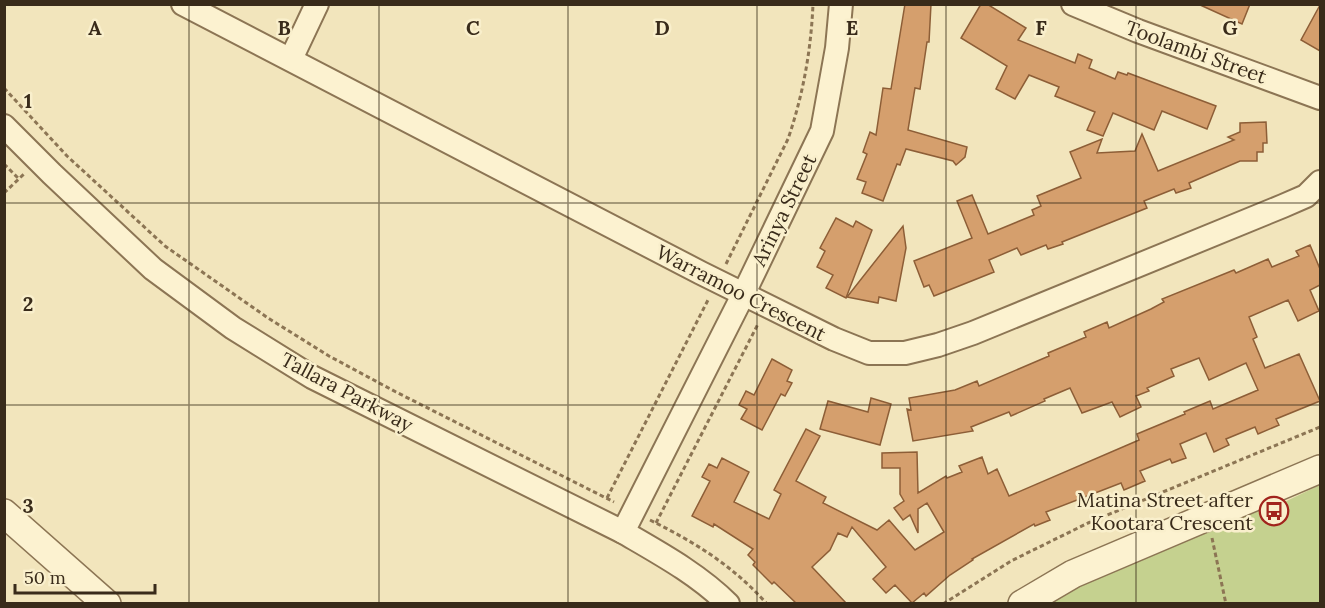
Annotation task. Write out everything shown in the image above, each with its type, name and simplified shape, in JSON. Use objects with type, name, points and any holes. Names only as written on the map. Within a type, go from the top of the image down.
[{"type":"street","name":"Warramoo Crescent","points":[[183,4],[717,282],[834,339],[869,353],[905,353],[938,345],[1283,206],[1306,196],[1320,182]]},
{"type":"street","points":[[291,59],[316,4]]},
{"type":"street","name":"Arinya Street","points":[[623,532],[743,295],[822,131],[837,48],[841,4]]},
{"type":"street","name":"Toolambi Street","points":[[1073,4],[1138,31],[1320,98]]},
{"type":"street","name":"Tallara Parkway","points":[[4,126],[153,269],[233,328],[312,377],[623,532],[672,560],[728,603]]},
{"type":"street","points":[[1022,603],[1072,574],[1320,469]]},
{"type":"street","points":[[4,513],[107,603]]},
{"type":"path","points":[[607,498],[788,139],[796,117],[807,67],[813,4]]},
{"type":"path","points":[[4,88],[67,156],[165,246],[268,318],[329,356],[656,523],[717,557],[738,573],[767,603]]},
{"type":"path","points":[[4,164],[19,179],[4,193]]},
{"type":"path","points":[[656,523],[768,307]]},
{"type":"path","points":[[943,603],[1011,561],[1088,524],[1320,427]]},
{"type":"path","points":[[1208,515],[1226,603]]},
{"type":"green space","points":[[1320,485],[1320,603],[1042,604],[1065,591],[1254,510],[1274,507]]},
{"type":"building","points":[[905,4],[931,4],[929,42],[927,42],[920,89],[915,88],[908,130],[967,147],[965,157],[956,165],[953,161],[906,149],[900,165],[897,164],[883,201],[862,193],[866,182],[857,179],[867,154],[863,152],[870,132],[876,135],[883,88],[891,89]]},
{"type":"building","points":[[981,4],[987,4],[1026,28],[1018,40],[1075,63],[1078,54],[1092,60],[1089,68],[1115,79],[1118,72],[1127,75],[1128,73],[1216,106],[1207,129],[1162,111],[1154,130],[1113,113],[1103,136],[1087,130],[1095,112],[1055,96],[1059,87],[1029,75],[1015,99],[996,89],[1007,66],[961,38]]},
{"type":"building","points":[[1198,4],[1250,4],[1242,24]]},
{"type":"building","points":[[1320,5],[1320,51],[1301,40]]},
{"type":"building","points":[[1266,122],[1267,143],[1263,143],[1263,152],[1257,152],[1257,161],[1240,161],[1189,183],[1191,188],[1176,193],[1174,189],[1144,201],[1147,208],[1062,242],[1063,244],[1048,249],[1046,245],[1021,255],[1017,248],[989,260],[994,272],[934,296],[929,285],[924,287],[914,261],[972,238],[957,201],[972,195],[988,234],[1034,215],[1032,210],[1041,206],[1037,196],[1081,178],[1070,152],[1102,139],[1097,153],[1135,151],[1142,134],[1158,171],[1234,140],[1228,137],[1240,132],[1240,123]]},
{"type":"building","points":[[836,218],[853,227],[856,221],[872,230],[846,298],[826,288],[833,275],[817,267],[825,251],[820,248]]},
{"type":"building","points":[[903,226],[906,248],[896,301],[879,297],[878,303],[847,297]]},
{"type":"building","points":[[1310,245],[1320,269],[1320,285],[1310,290],[1319,311],[1298,321],[1288,300],[1249,317],[1257,337],[1253,339],[1265,368],[1299,354],[1320,401],[1276,419],[1279,425],[1258,434],[1255,427],[1226,439],[1229,445],[1214,452],[1206,433],[1180,444],[1186,458],[1172,463],[1170,459],[1140,471],[1145,481],[1124,490],[1121,483],[1046,512],[1050,520],[1035,526],[1034,524],[972,559],[926,596],[924,593],[912,603],[895,585],[886,593],[873,579],[886,567],[852,527],[847,537],[838,533],[830,550],[812,567],[846,603],[796,603],[753,565],[755,562],[748,555],[753,549],[714,524],[713,527],[692,516],[710,481],[702,477],[709,464],[717,468],[722,458],[749,472],[734,502],[769,519],[781,494],[774,490],[806,429],[820,436],[796,481],[826,497],[823,503],[877,530],[889,520],[915,550],[944,532],[927,503],[918,509],[918,533],[910,515],[903,520],[894,508],[904,501],[900,494],[900,468],[882,468],[882,453],[917,452],[918,493],[946,476],[947,478],[962,472],[959,466],[982,457],[988,474],[997,469],[1009,496],[1139,440],[1137,434],[1185,414],[1184,412],[1210,401],[1213,409],[1258,390],[1246,363],[1209,380],[1199,358],[1171,369],[1174,376],[1147,388],[1149,391],[1136,396],[1141,407],[1120,417],[1112,402],[1082,413],[1070,388],[1011,416],[1009,412],[971,427],[973,431],[913,441],[907,409],[911,410],[909,398],[955,390],[977,381],[979,386],[1049,356],[1048,353],[1086,337],[1084,332],[1107,322],[1109,328],[1164,302],[1162,299],[1234,270],[1236,273],[1268,259],[1272,267],[1299,256],[1296,251]]},
{"type":"building","points":[[772,359],[792,370],[787,381],[792,383],[785,396],[781,394],[762,430],[741,419],[747,409],[739,405],[746,391],[754,395]]},
{"type":"building","points":[[871,398],[891,404],[880,445],[820,429],[828,401],[868,412]]},
{"type":"place","name":"Matina Street after Kootara Crescent","points":[[1274,511]]}]
